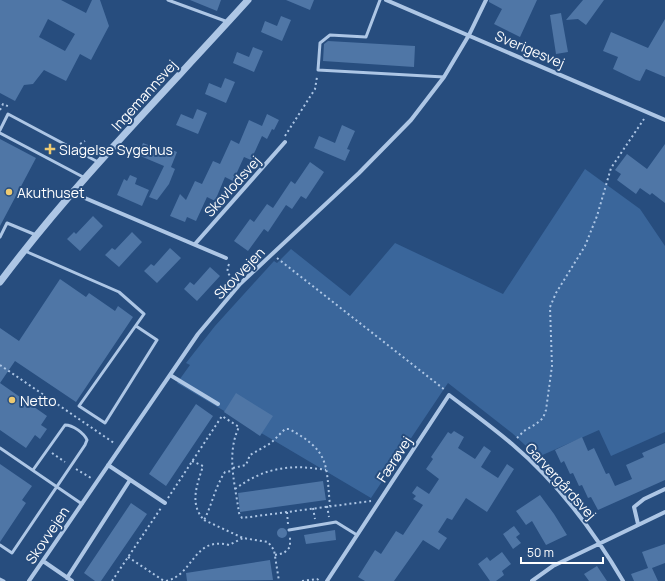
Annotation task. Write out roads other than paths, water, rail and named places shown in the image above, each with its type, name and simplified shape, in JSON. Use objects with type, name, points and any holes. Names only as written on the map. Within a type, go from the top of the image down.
[{"type":"street","name":"Ingemannsvej","points":[[0,282],[36,235],[73,192],[248,0]]},
{"type":"street","name":"Sverigesvej","points":[[386,0],[665,120]]},
{"type":"street","name":"Skovvejen","points":[[29,581],[198,334],[240,284],[359,173],[411,120],[444,78],[469,35],[486,0]]},
{"type":"street","name":"Skovlodsvej","points":[[195,244],[286,142]]},
{"type":"street","points":[[73,192],[226,258]]},
{"type":"street","points":[[170,375],[218,404]]},
{"type":"street","name":"Garvergårdsvej","points":[[449,395],[512,444],[547,478],[576,510],[600,542],[623,581]]},
{"type":"street","name":"Færøvej","points":[[327,581],[449,395]]},
{"type":"street","points":[[108,465],[165,503]]},
{"type":"street","points":[[67,578],[130,480]]},
{"type":"street","points":[[638,524],[634,507],[644,499],[665,489]]},
{"type":"street","points":[[532,581],[553,566],[600,542],[665,512]]},
{"type":"street","points":[[43,561],[72,581]]},
{"type":"lane","points":[[168,0],[228,22]]},
{"type":"lane","points":[[380,0],[366,37],[330,35],[320,44],[318,70],[444,78]]},
{"type":"lane","points":[[0,130],[8,114],[100,162]]},
{"type":"lane","points":[[0,133],[86,178]]},
{"type":"lane","points":[[0,237],[8,223],[36,235]]},
{"type":"lane","points":[[24,251],[119,292],[144,314],[79,406],[105,423],[157,340],[136,326]]},
{"type":"lane","points":[[0,545],[12,553],[87,440],[85,436],[70,425],[65,425],[33,470]]},
{"type":"lane","points":[[0,448],[82,504]]},
{"type":"lane","points":[[289,530],[336,522],[357,536]]},
{"type":"lane","points":[[0,578],[4,581]]},
{"type":"place","name":"Slagelse Sygehus","points":[[50,149]]},
{"type":"place","name":"Akuthuset","points":[[9,192]]},
{"type":"place","name":"Netto","points":[[12,400]]}]
